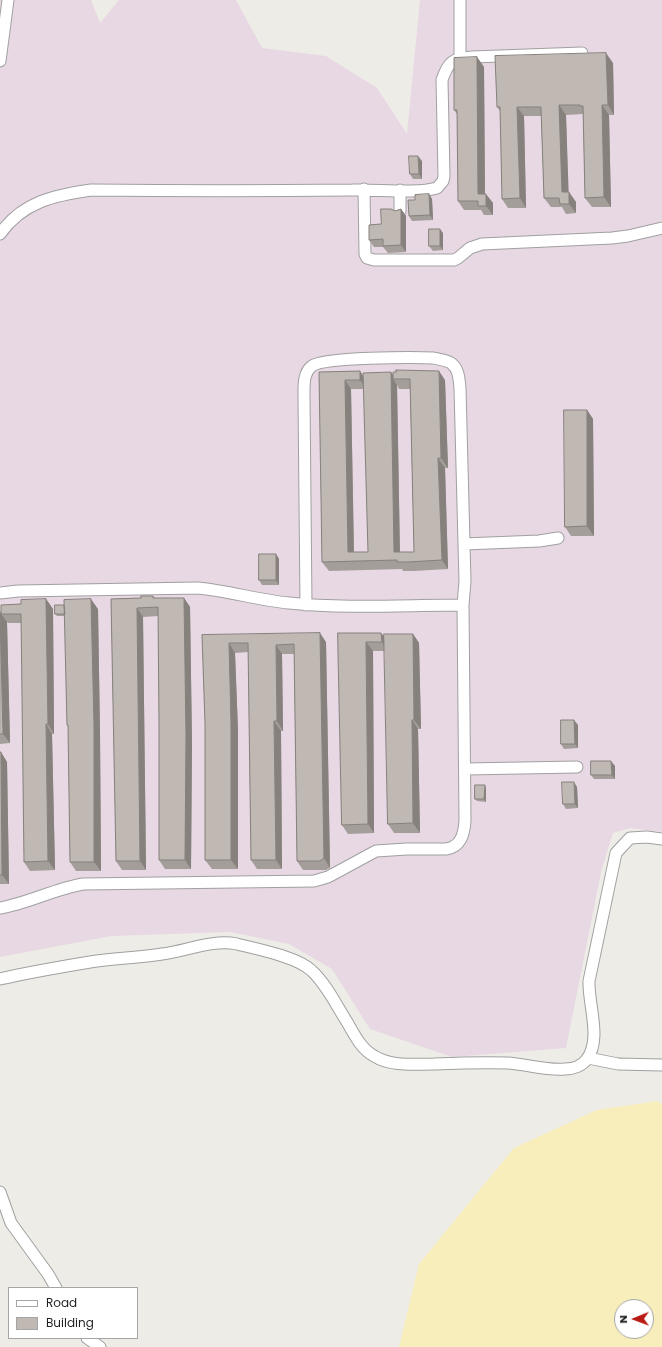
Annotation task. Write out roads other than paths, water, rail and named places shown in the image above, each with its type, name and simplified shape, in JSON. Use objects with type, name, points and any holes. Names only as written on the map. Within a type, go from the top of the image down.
[{"type":"lane","points":[[0,61],[8,0]]},
{"type":"lane","points":[[460,0],[460,58]]},
{"type":"lane","points":[[0,234],[7,223],[28,207],[63,194],[91,190],[267,191],[433,189],[440,185],[443,181],[442,80],[451,62],[460,58],[582,53]]},
{"type":"lane","points":[[364,190],[365,254],[367,258],[374,260],[454,260],[470,248],[482,244],[628,236],[662,228]]},
{"type":"lane","points":[[400,190],[400,211]]},
{"type":"lane","points":[[0,908],[12,906],[67,887],[83,884],[314,881],[335,874],[376,851],[452,848],[462,838],[464,830],[465,769],[463,605],[464,544],[460,388],[456,368],[450,363],[429,358],[355,359],[317,363],[308,370],[304,386],[306,605]]},
{"type":"lane","points":[[464,544],[539,541],[558,538]]},
{"type":"lane","points":[[0,593],[33,590],[198,588],[213,589],[277,602],[306,605],[463,605]]},
{"type":"lane","points":[[465,769],[577,767]]},
{"type":"lane","points":[[0,979],[90,962],[165,954],[220,943],[235,944],[291,959],[303,964],[312,971],[322,983],[362,1046],[380,1060],[402,1064],[509,1063],[563,1070],[573,1068],[582,1065],[588,1058],[594,1041],[594,1024],[588,992],[589,981],[616,853],[630,838],[647,837],[662,839]]},
{"type":"lane","points":[[588,1058],[618,1064],[662,1065]]},
{"type":"lane","points":[[0,1192],[11,1223],[48,1274],[55,1287]]},
{"type":"lane","points":[[88,1339],[100,1347]]}]
